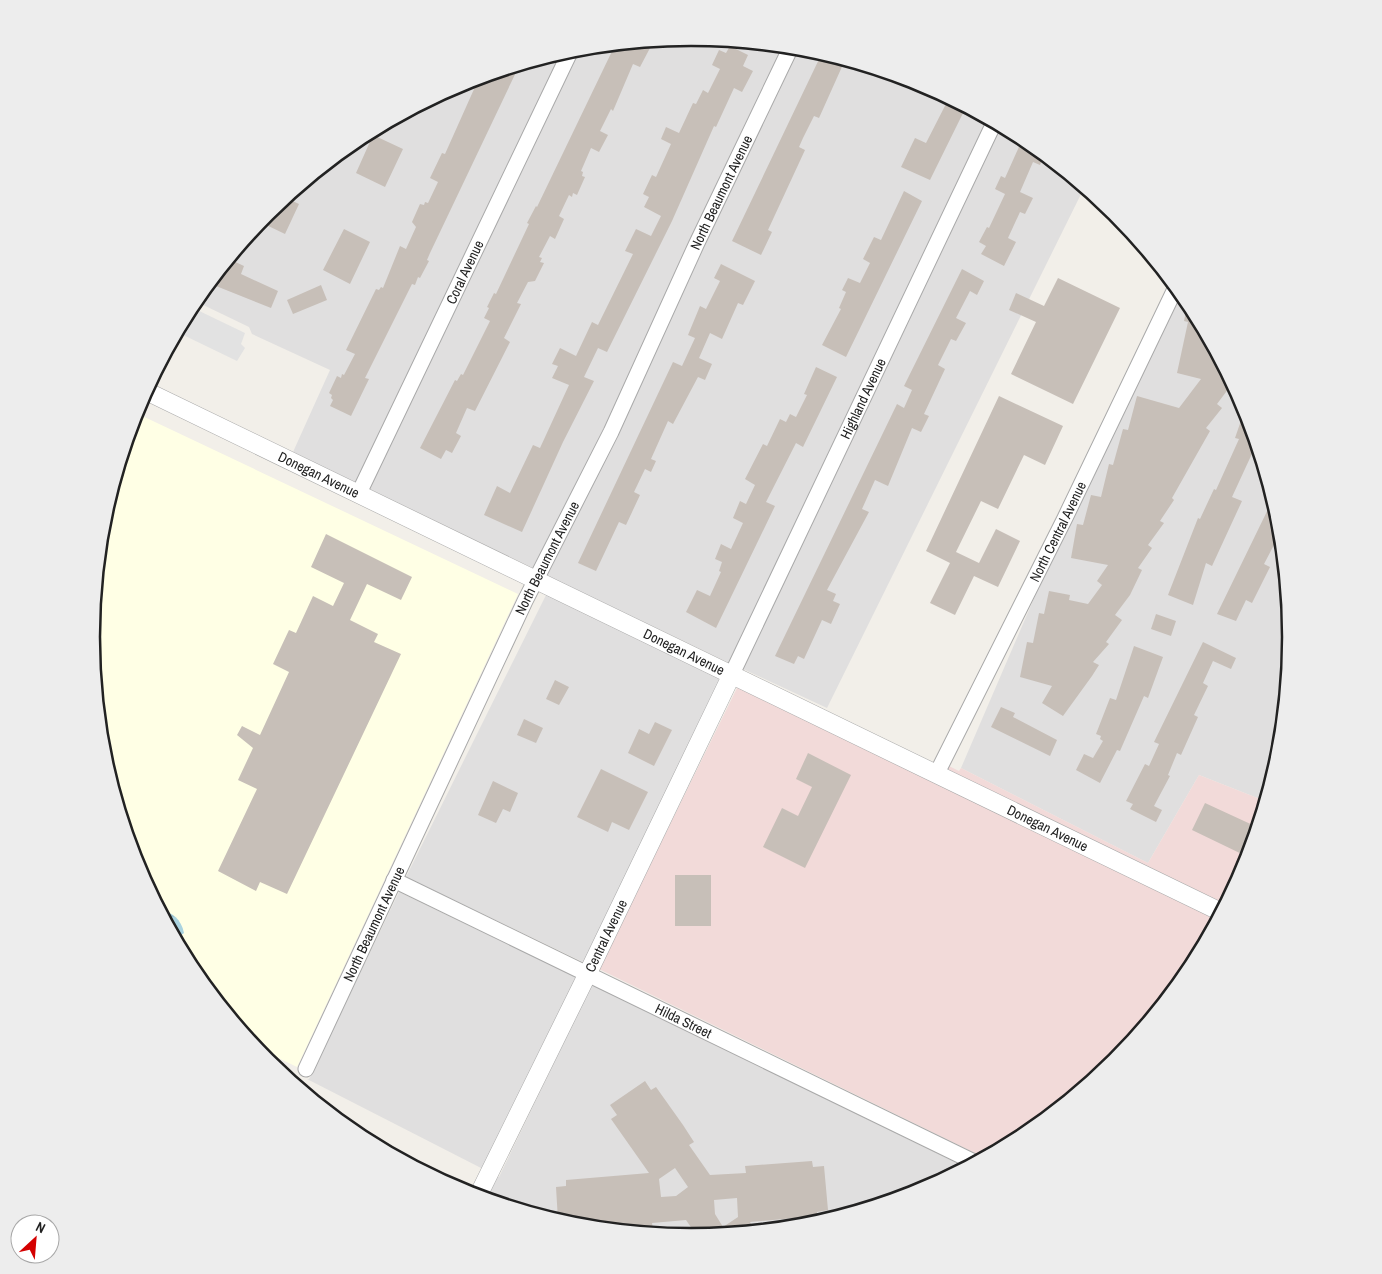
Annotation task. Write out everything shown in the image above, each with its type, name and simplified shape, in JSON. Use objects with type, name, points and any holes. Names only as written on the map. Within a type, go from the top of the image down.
[{"type":"street","name":"North Beaumont Avenue","points":[[306,1069],[536,579],[611,432],[696,245],[787,55]]},
{"type":"street","name":"Coral Avenue","points":[[358,493],[566,60]]},
{"type":"street","name":"Highland Avenue","points":[[732,674],[991,128]]},
{"type":"street","name":"North Central Avenue","points":[[937,773],[1065,518],[1172,295]]},
{"type":"street","name":"Donegan Avenue","points":[[153,394],[1215,909]]},
{"type":"street","name":"Central Avenue","points":[[481,1189],[732,674]]},
{"type":"street","name":"Hilda Street","points":[[394,880],[967,1159]]},
{"type":"shaded area","points":[[691,46],[780,53],[690,241],[604,429],[533,568],[369,489],[575,58],[614,51]]},
{"type":"shaded area","points":[[794,56],[844,66],[881,78],[917,91],[985,125],[729,663],[546,575],[618,435],[703,248]]},
{"type":"shaded area","points":[[558,62],[356,483],[293,452],[330,370],[252,334],[249,327],[203,305],[222,277],[247,247],[301,193],[331,168],[363,146],[396,125],[430,107],[465,91],[501,78]]},
{"type":"shaded area","points":[[998,133],[1051,168],[1081,193],[827,708],[743,669]]},
{"type":"shaded area","points":[[1177,302],[1203,342],[1237,411],[1262,484],[1277,560],[1282,637],[1280,676],[1277,714],[1259,799],[1199,775],[1148,863],[961,768],[1041,582]]},
{"type":"shaded area","points":[[199,311],[245,333],[241,344],[245,348],[237,361],[183,335]]},
{"type":"shaded area","points":[[143,416],[518,594],[297,1067],[273,1055],[222,997],[200,965],[179,932],[145,863],[120,790],[105,714],[100,637],[102,598],[105,560],[120,484]]},
{"type":"shaded area","points":[[547,593],[722,678],[585,963],[406,877]]},
{"type":"shaded area","points":[[738,686],[1211,916],[1160,997],[1109,1055],[1051,1106],[977,1154],[599,969]]},
{"type":"shaded area","points":[[949,766],[959,771],[961,768],[1148,863],[1199,775],[1259,799],[1237,863],[1219,901],[947,769]]},
{"type":"shaded area","points":[[399,892],[578,978],[483,1169],[307,1079],[309,1079]]},
{"type":"shaded area","points":[[592,984],[958,1164],[917,1183],[844,1208],[768,1223],[691,1228],[614,1223],[538,1208],[489,1192],[496,1176],[499,1177]]},
{"type":"water","points":[[168,912],[179,920],[184,933],[181,935]]},
{"type":"building","points":[[650,48],[640,67],[633,64],[613,111],[611,109],[600,131],[608,135],[599,152],[591,148],[581,171],[583,172],[582,176],[585,177],[577,195],[573,193],[572,197],[569,195],[559,216],[564,219],[555,239],[550,236],[539,257],[542,258],[540,262],[544,263],[535,281],[528,282],[517,303],[521,304],[504,338],[510,342],[475,411],[467,408],[456,433],[461,436],[452,453],[446,450],[441,459],[420,448],[455,380],[457,381],[461,374],[463,375],[490,321],[484,318],[489,308],[487,307],[494,293],[496,294],[529,224],[527,223],[537,207],[612,51]]},
{"type":"building","points":[[729,48],[735,48],[748,55],[743,66],[753,71],[742,92],[734,88],[716,127],[714,126],[672,221],[607,352],[598,348],[584,377],[594,381],[563,442],[522,532],[484,515],[497,486],[510,493],[533,445],[540,448],[569,385],[552,378],[558,366],[552,364],[560,348],[576,356],[592,322],[598,325],[633,254],[625,251],[636,229],[651,236],[661,216],[644,207],[649,197],[643,194],[652,175],[656,177],[671,144],[661,139],[666,127],[679,133],[693,103],[696,104],[703,90],[708,93],[720,69],[712,65],[719,50],[726,53]]},
{"type":"building","points":[[818,61],[842,66],[819,118],[814,116],[799,147],[805,150],[768,230],[772,232],[761,255],[732,241]]},
{"type":"building","points":[[516,73],[430,253],[427,260],[429,261],[415,285],[412,284],[365,378],[369,379],[351,416],[330,406],[333,400],[331,398],[332,395],[329,393],[337,376],[341,378],[342,374],[344,375],[355,354],[346,350],[376,289],[383,288],[400,246],[406,249],[416,227],[412,222],[420,204],[428,203],[438,182],[430,178],[442,153],[445,154],[475,87]]},
{"type":"building","points":[[946,104],[963,113],[930,180],[901,167],[915,138],[926,143]]},
{"type":"building","points":[[377,137],[403,149],[385,187],[356,173],[370,141]]},
{"type":"building","points":[[1019,146],[1041,161],[1040,165],[1033,162],[1020,192],[1033,198],[1025,214],[1020,212],[1008,238],[1016,242],[1004,266],[981,254],[986,246],[979,242],[987,227],[989,228],[1005,194],[995,189],[1001,176],[1005,178]]},
{"type":"building","points":[[904,191],[922,201],[846,357],[822,345],[841,309],[839,308],[846,292],[842,290],[848,278],[860,283],[870,263],[863,259],[874,237],[881,240]]},
{"type":"building","points":[[292,201],[299,204],[285,234],[267,225]]},
{"type":"building","points":[[344,229],[370,242],[350,284],[323,270]]},
{"type":"building","points":[[235,262],[244,266],[241,274],[278,291],[271,308],[216,286]]},
{"type":"building","points":[[721,264],[755,281],[743,305],[738,303],[722,339],[710,333],[699,358],[712,364],[705,380],[698,377],[673,424],[668,421],[651,459],[656,461],[651,472],[645,469],[634,492],[640,495],[626,525],[619,522],[596,571],[578,563],[673,362],[682,366],[695,338],[688,335],[700,306],[706,309],[720,281],[714,278]]},
{"type":"building","points":[[962,269],[984,281],[977,295],[970,291],[956,318],[966,323],[956,341],[951,339],[938,365],[945,369],[924,414],[929,416],[921,432],[912,428],[888,486],[875,480],[862,509],[869,512],[827,590],[836,594],[833,601],[840,604],[831,624],[822,620],[804,659],[798,656],[794,664],[775,656],[897,404],[904,408],[912,390],[904,386]]},
{"type":"building","points":[[1058,278],[1120,308],[1073,404],[1011,374],[1036,322],[1009,310],[1016,293],[1044,306]]},
{"type":"building","points":[[321,285],[327,300],[293,314],[287,300]]},
{"type":"building","points":[[1185,314],[1203,342],[1227,390],[1217,404],[1222,408],[1206,428],[1210,431],[1172,498],[1174,500],[1160,521],[1164,523],[1148,545],[1152,548],[1138,568],[1142,570],[1130,595],[1115,615],[1122,620],[1106,642],[1109,644],[1093,662],[1099,665],[1063,716],[1042,703],[1052,686],[1020,677],[1027,642],[1033,643],[1039,613],[1044,614],[1049,591],[1070,595],[1069,600],[1088,604],[1102,585],[1097,581],[1108,565],[1071,558],[1077,524],[1083,525],[1091,495],[1101,497],[1109,464],[1113,465],[1123,429],[1128,430],[1137,396],[1179,408],[1201,379],[1177,373],[1188,322],[1184,321]]},
{"type":"building","points":[[816,367],[837,377],[803,447],[796,443],[766,502],[775,506],[716,628],[686,612],[697,590],[710,596],[721,572],[719,571],[722,562],[715,559],[721,544],[731,549],[743,523],[733,518],[740,501],[746,504],[755,485],[745,479],[763,444],[767,446],[780,419],[786,422],[790,414],[796,417],[807,395],[804,394]]},
{"type":"building","points":[[999,396],[1063,426],[1045,465],[1024,455],[998,509],[981,501],[956,552],[979,563],[996,529],[1020,541],[998,587],[974,576],[955,615],[930,603],[950,563],[926,551]]},
{"type":"building","points":[[1241,421],[1252,453],[1232,497],[1242,501],[1212,566],[1206,563],[1193,605],[1168,595],[1198,518],[1200,519],[1214,489],[1216,490],[1239,439],[1235,438]]},
{"type":"building","points":[[1268,510],[1274,545],[1264,564],[1270,567],[1252,603],[1246,600],[1236,621],[1217,614]]},
{"type":"building","points":[[326,534],[412,577],[401,600],[367,584],[350,620],[378,634],[374,642],[401,654],[287,894],[260,882],[256,891],[218,871],[257,789],[238,780],[253,748],[237,735],[242,726],[260,735],[289,672],[273,664],[289,630],[296,633],[313,596],[333,606],[344,583],[311,567]]},
{"type":"building","points":[[1156,614],[1176,621],[1171,636],[1151,629]]},
{"type":"building","points":[[1203,642],[1236,658],[1231,669],[1213,661],[1203,683],[1208,686],[1194,715],[1198,717],[1181,755],[1177,753],[1168,775],[1170,776],[1154,806],[1162,810],[1156,822],[1130,809],[1133,804],[1126,801],[1145,764],[1149,766],[1159,744],[1154,742]]},
{"type":"building","points":[[1134,646],[1163,657],[1148,698],[1144,696],[1120,751],[1117,750],[1100,783],[1076,770],[1084,754],[1093,758],[1103,741],[1100,739],[1101,736],[1096,734],[1110,698],[1116,700]]},
{"type":"building","points":[[555,680],[569,687],[559,705],[546,699]]},
{"type":"building","points":[[1001,707],[1015,713],[1013,717],[1057,740],[1050,756],[991,727]]},
{"type":"building","points":[[524,719],[543,728],[536,743],[517,735]]},
{"type":"building","points":[[655,722],[672,730],[654,766],[628,753],[639,729],[649,734]]},
{"type":"building","points":[[808,753],[851,775],[805,868],[763,847],[782,808],[798,816],[812,787],[796,779]]},
{"type":"building","points":[[601,769],[648,792],[629,830],[612,822],[608,832],[577,817]]},
{"type":"building","points":[[493,781],[518,793],[510,812],[503,809],[496,823],[478,815]]},
{"type":"building","points":[[1205,803],[1251,824],[1240,853],[1192,830]]},
{"type":"building","points":[[675,875],[711,875],[711,926],[675,926]]},
{"type":"building","points":[[645,1081],[651,1090],[656,1087],[683,1125],[694,1142],[689,1145],[710,1175],[746,1173],[745,1166],[812,1161],[813,1167],[824,1166],[828,1210],[796,1218],[724,1226],[738,1217],[737,1198],[714,1200],[715,1214],[723,1226],[691,1228],[686,1220],[652,1223],[652,1226],[614,1223],[558,1212],[556,1187],[566,1186],[566,1180],[649,1173],[611,1119],[617,1115],[610,1105]],"holes":[[[675,1168],[688,1187],[676,1196],[661,1197],[659,1179]]]}]
